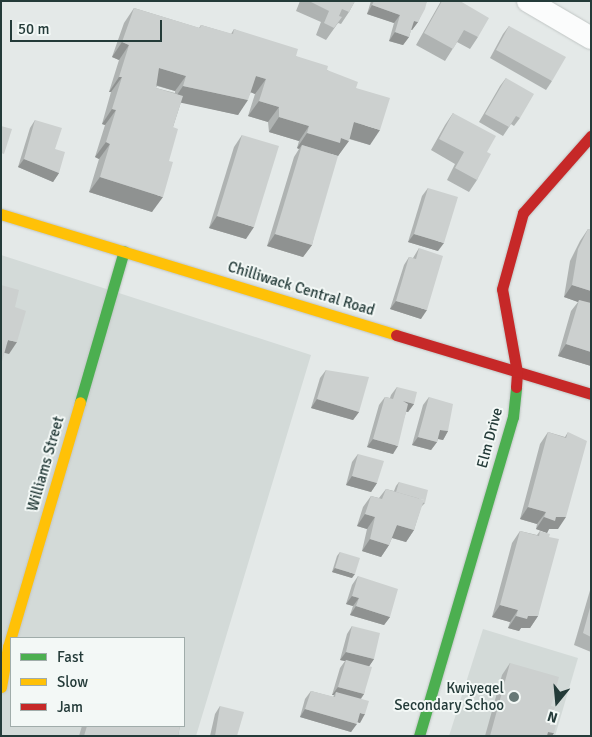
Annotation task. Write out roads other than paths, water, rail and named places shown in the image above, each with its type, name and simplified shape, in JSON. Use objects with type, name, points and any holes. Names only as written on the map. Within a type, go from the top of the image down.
[{"type":"street","points":[[528,1],[591,38]]},
{"type":"street","name":"Elm Drive","points":[[419,736],[513,416],[517,372],[502,288],[523,213],[571,162],[591,136]]},
{"type":"street","name":"Chilliwack Central Road","points":[[1,214],[591,394]]},
{"type":"street","name":"Williams Street","points":[[11,637],[124,251]]},
{"type":"street","name":"Williams Street","points":[[1,687],[10,640]]},
{"type":"place","name":"Kwiyeqel Secondary Schoo","points":[[514,697]]}]
